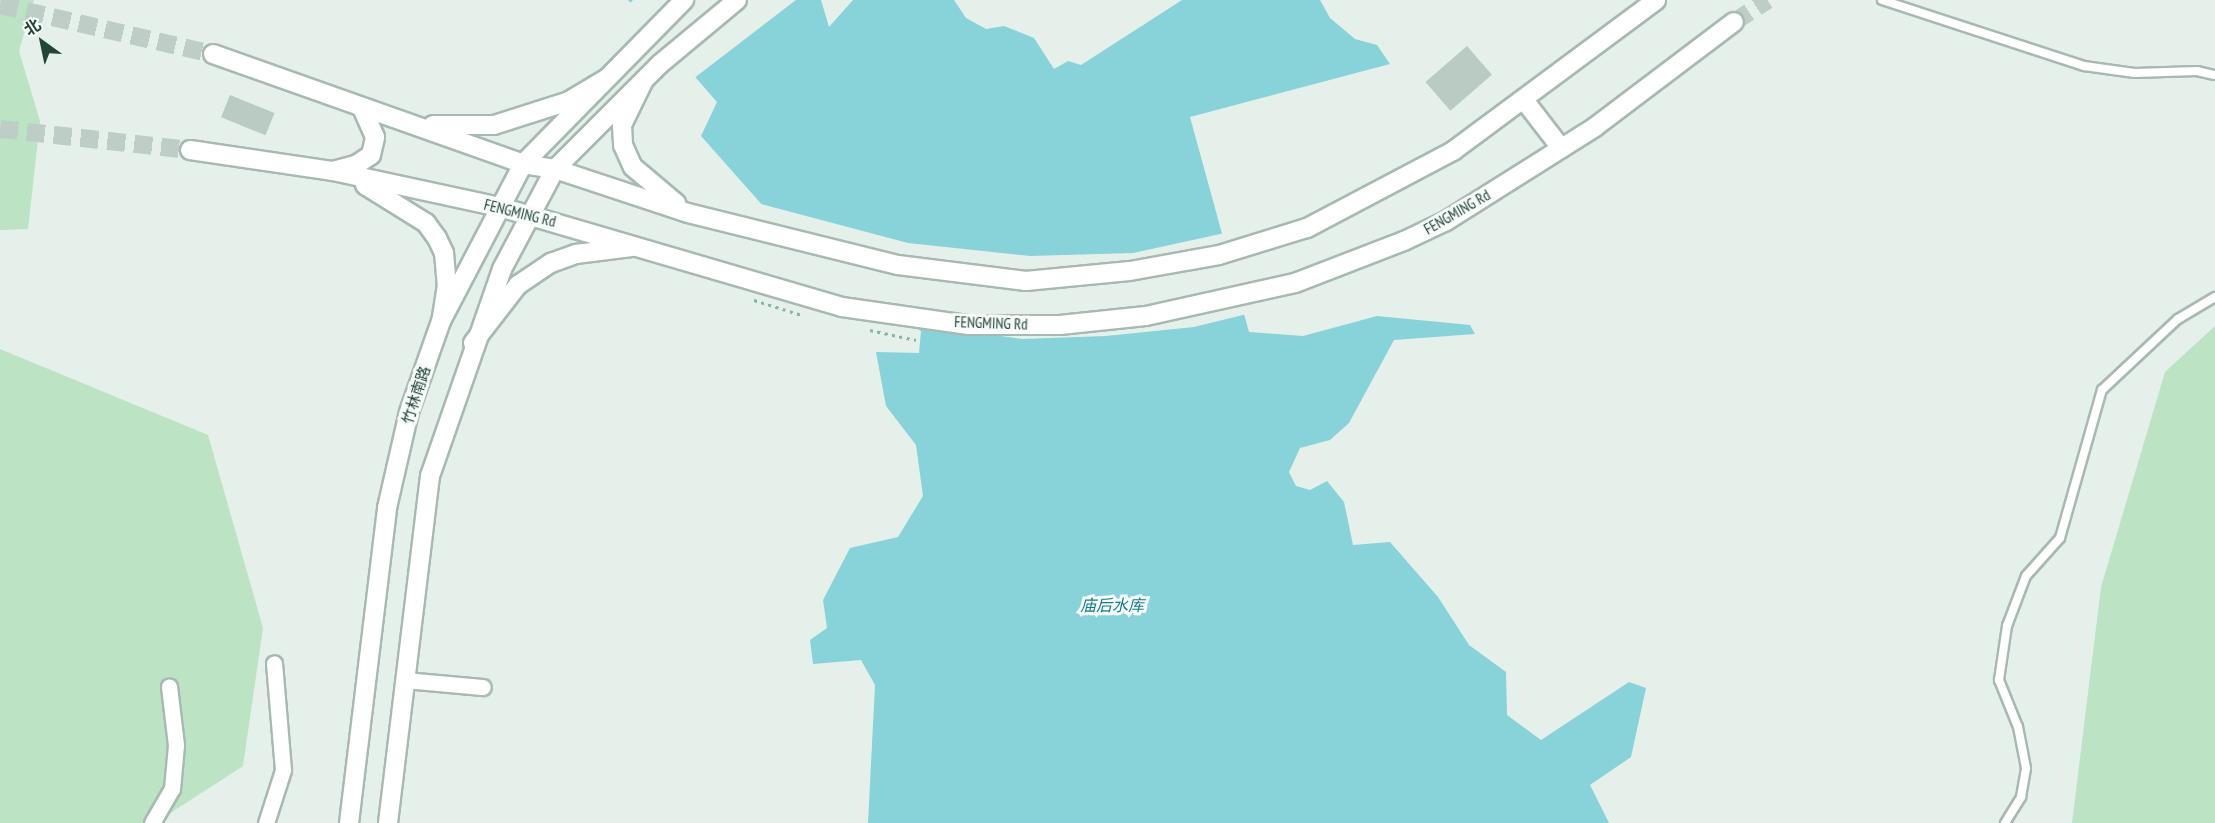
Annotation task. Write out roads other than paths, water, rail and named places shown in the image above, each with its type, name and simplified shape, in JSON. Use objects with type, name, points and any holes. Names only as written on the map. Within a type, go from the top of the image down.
[{"type":"main road","name":"竹林南路","points":[[349,823],[387,508],[409,412],[441,321],[523,164],[648,34],[684,0]]},
{"type":"main road","points":[[388,823],[430,476],[473,343],[501,269],[555,169],[660,64],[737,0]]},
{"type":"main road","points":[[213,54],[362,108],[417,124],[523,164],[555,169],[688,213],[720,218],[898,265],[1026,281],[1130,271],[1219,255],[1307,228],[1453,151],[1656,0]]},
{"type":"main road","name":"FENGMING Rd","points":[[190,150],[333,171],[353,178],[500,207],[643,246],[842,308],[969,325],[1060,325],[1146,316],[1295,283],[1404,241],[1446,221],[1561,148],[1734,22]]},
{"type":"main road","points":[[417,124],[494,125],[569,101],[604,80]]},
{"type":"main road","points":[[644,82],[622,125],[626,156],[645,178],[688,213]]},
{"type":"main road","points":[[1524,100],[1561,148]]},
{"type":"main road","points":[[333,171],[356,165],[371,155],[375,137],[362,108]]},
{"type":"main road","points":[[353,178],[426,223],[437,238],[444,253],[447,285],[441,321]]},
{"type":"main road","points":[[473,343],[496,308],[518,285],[551,263],[576,254],[643,246]]},
{"type":"street","points":[[266,823],[282,770],[273,663]]},
{"type":"street","points":[[404,680],[483,687]]},
{"type":"street","points":[[152,823],[172,789],[176,746],[169,686]]},
{"type":"lane","points":[[1882,0],[2084,66],[2135,73],[2197,71],[2215,75]]},
{"type":"lane","points":[[2005,823],[2020,797],[2026,768],[2018,727],[1999,680],[2007,626],[2026,576],[2060,538],[2102,390],[2178,319],[2215,297]]},
{"type":"water","name":"庙后水库","points":[[628,0],[821,0],[829,27],[853,0],[954,0],[966,18],[986,29],[1004,26],[1034,38],[1054,69],[1068,61],[1081,65],[1182,0],[1320,0],[1330,18],[1355,39],[1377,45],[1390,64],[1190,117],[1249,332],[1303,336],[1377,316],[1470,325],[1475,334],[1394,340],[1349,423],[1330,440],[1300,448],[1289,472],[1296,486],[1310,490],[1327,481],[1344,502],[1353,545],[1390,542],[1438,597],[1469,645],[1506,672],[1507,715],[1541,740],[1629,682],[1646,688],[1631,757],[1590,785],[1609,823],[868,823],[875,685],[861,660],[813,664],[810,640],[827,628],[823,600],[850,548],[898,537],[923,496],[916,445],[886,406],[876,352],[919,353],[921,331],[813,262],[701,136],[717,102]]},
{"type":"tunnel","points":[[1734,22],[1768,0]]},
{"type":"tunnel","points":[[0,5],[213,54]]},
{"type":"tunnel","points":[[0,129],[190,150]]}]
